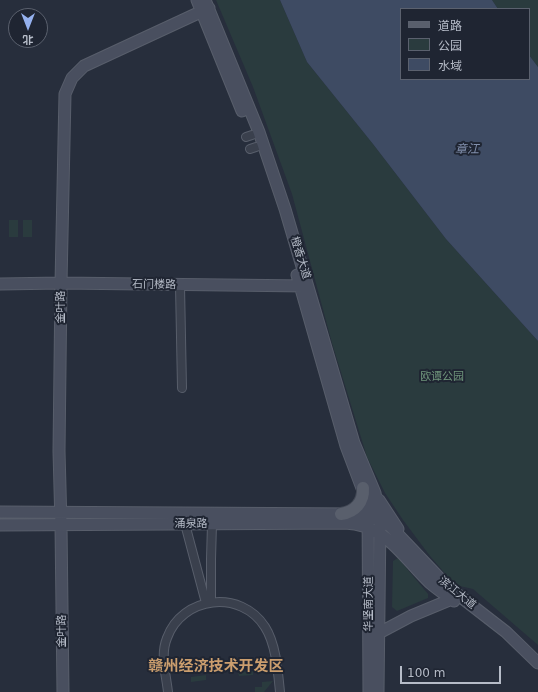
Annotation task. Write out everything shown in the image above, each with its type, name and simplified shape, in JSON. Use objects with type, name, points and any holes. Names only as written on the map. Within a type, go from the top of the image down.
[{"type":"main road","name":"橙香大道","points":[[197,0],[205,6],[259,132],[285,209],[346,446],[363,488],[368,504],[369,517]]},
{"type":"main road","name":"橙香大道","points":[[205,6],[253,148],[279,210],[354,443],[375,493],[380,520]]},
{"type":"main road","name":"金叶路","points":[[62,692],[61,513],[59,451],[65,100],[69,83],[75,74],[84,66],[205,6]]},
{"type":"main road","name":"石门楼路","points":[[0,284],[61,283],[180,286],[304,286]]},
{"type":"main road","points":[[341,514],[349,512],[356,507],[363,496],[363,488]]},
{"type":"main road","points":[[375,493],[419,557]]},
{"type":"main road","name":"涌泉路","points":[[0,512],[361,514],[380,520]]},
{"type":"main road","name":"华坚南大道","points":[[369,517],[369,692]]},
{"type":"main road","name":"华坚南大道","points":[[378,692],[380,520]]},
{"type":"main road","name":"滨江大道","points":[[380,520],[390,526],[448,587],[506,632],[538,663]]},
{"type":"main road","name":"涌泉路","points":[[0,525],[350,524],[369,528],[380,534]]},
{"type":"main road","name":"滨江大道","points":[[380,534],[388,539],[430,583],[500,636],[538,670]]},
{"type":"main road","points":[[379,633],[412,616],[452,599]]},
{"type":"street","points":[[180,286],[182,388]]},
{"type":"street","points":[[185,524],[209,602]]},
{"type":"street","points":[[209,602],[212,524]]},
{"type":"street","points":[[168,692],[163,657],[169,633],[175,622],[184,613],[196,606],[209,602],[226,602],[239,605],[251,612],[265,626],[274,648],[280,692]]},
{"type":"green space","name":"欧谭公园","points":[[216,0],[280,0],[307,62],[373,144],[446,239],[538,341],[538,645],[473,589],[455,585],[430,556],[403,520],[385,493],[367,457],[332,343],[292,194],[253,87]]},
{"type":"green space","points":[[492,0],[538,0],[538,67],[530,56],[530,8],[497,8]]},
{"type":"green space","points":[[9,220],[18,220],[18,237],[9,237]]},
{"type":"green space","points":[[23,220],[32,220],[32,237],[23,237]]},
{"type":"green space","points":[[398,558],[428,594],[428,598],[397,611],[392,607],[393,561]]},
{"type":"green space","points":[[253,671],[253,675],[239,676],[238,672]]},
{"type":"green space","points":[[206,675],[206,680],[191,682],[191,677]]},
{"type":"green space","points":[[273,681],[264,692],[255,692],[255,687],[262,687],[262,682]]},
{"type":"water","name":"章江","points":[[280,0],[492,0],[497,8],[400,8],[400,80],[530,80],[530,56],[538,67],[538,341],[446,239],[373,144],[307,62]]},
{"type":"district","name":"赣州经济技术开发区","points":[[216,667]]}]
